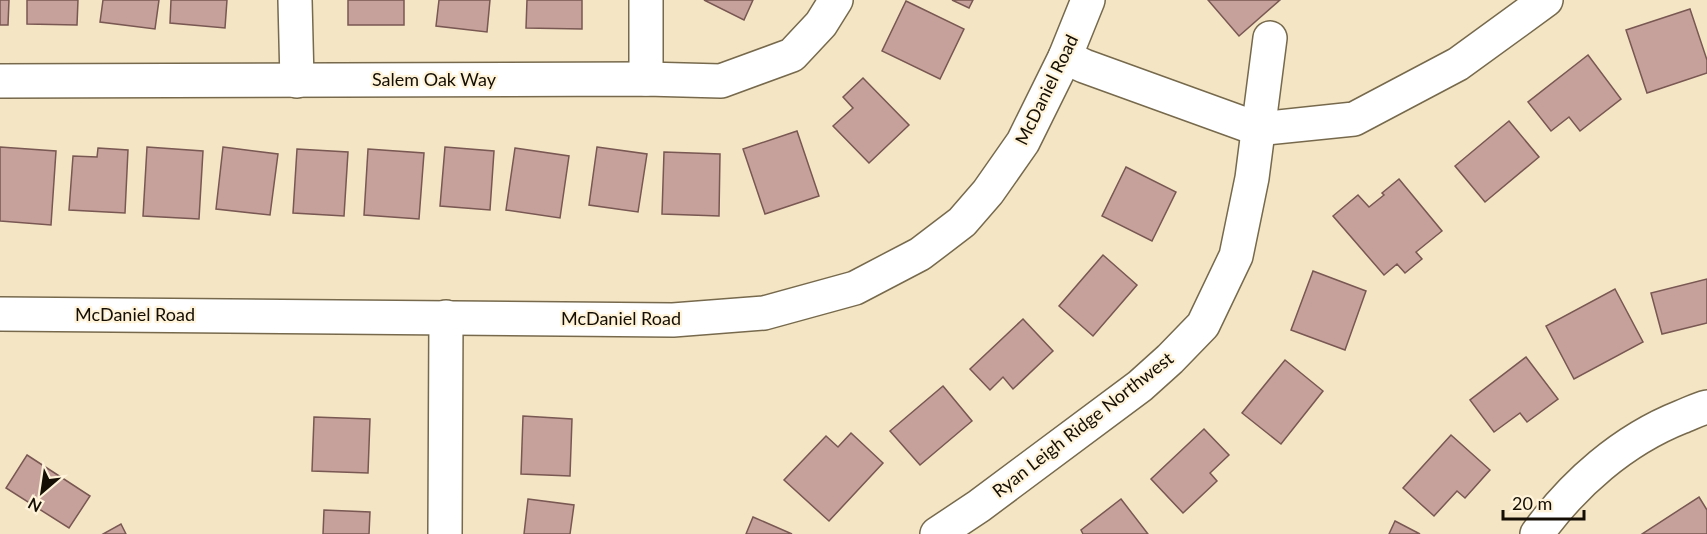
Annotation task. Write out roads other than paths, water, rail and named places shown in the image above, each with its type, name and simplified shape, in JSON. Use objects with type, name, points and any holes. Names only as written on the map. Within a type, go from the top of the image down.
[{"type":"street","points":[[295,0],[297,81]]},
{"type":"street","points":[[646,0],[646,79]]},
{"type":"street","name":"Salem Oak Way","points":[[0,81],[646,79],[721,81],[792,55],[821,24],[836,0]]},
{"type":"street","name":"McDaniel Road","points":[[0,314],[673,320],[764,313],[855,288],[921,254],[962,222],[988,192],[1023,142],[1065,57],[1088,0]]},
{"type":"street","points":[[1065,57],[1258,129],[1354,119],[1458,64],[1528,4]]},
{"type":"street","name":"Ryan Leigh Ridge Northwest","points":[[937,534],[979,506],[1140,386],[1203,325],[1236,256],[1252,178],[1270,38]]},
{"type":"street","points":[[445,534],[446,317]]},
{"type":"street","points":[[1537,534],[1570,493],[1628,445],[1662,424],[1707,407]]}]
